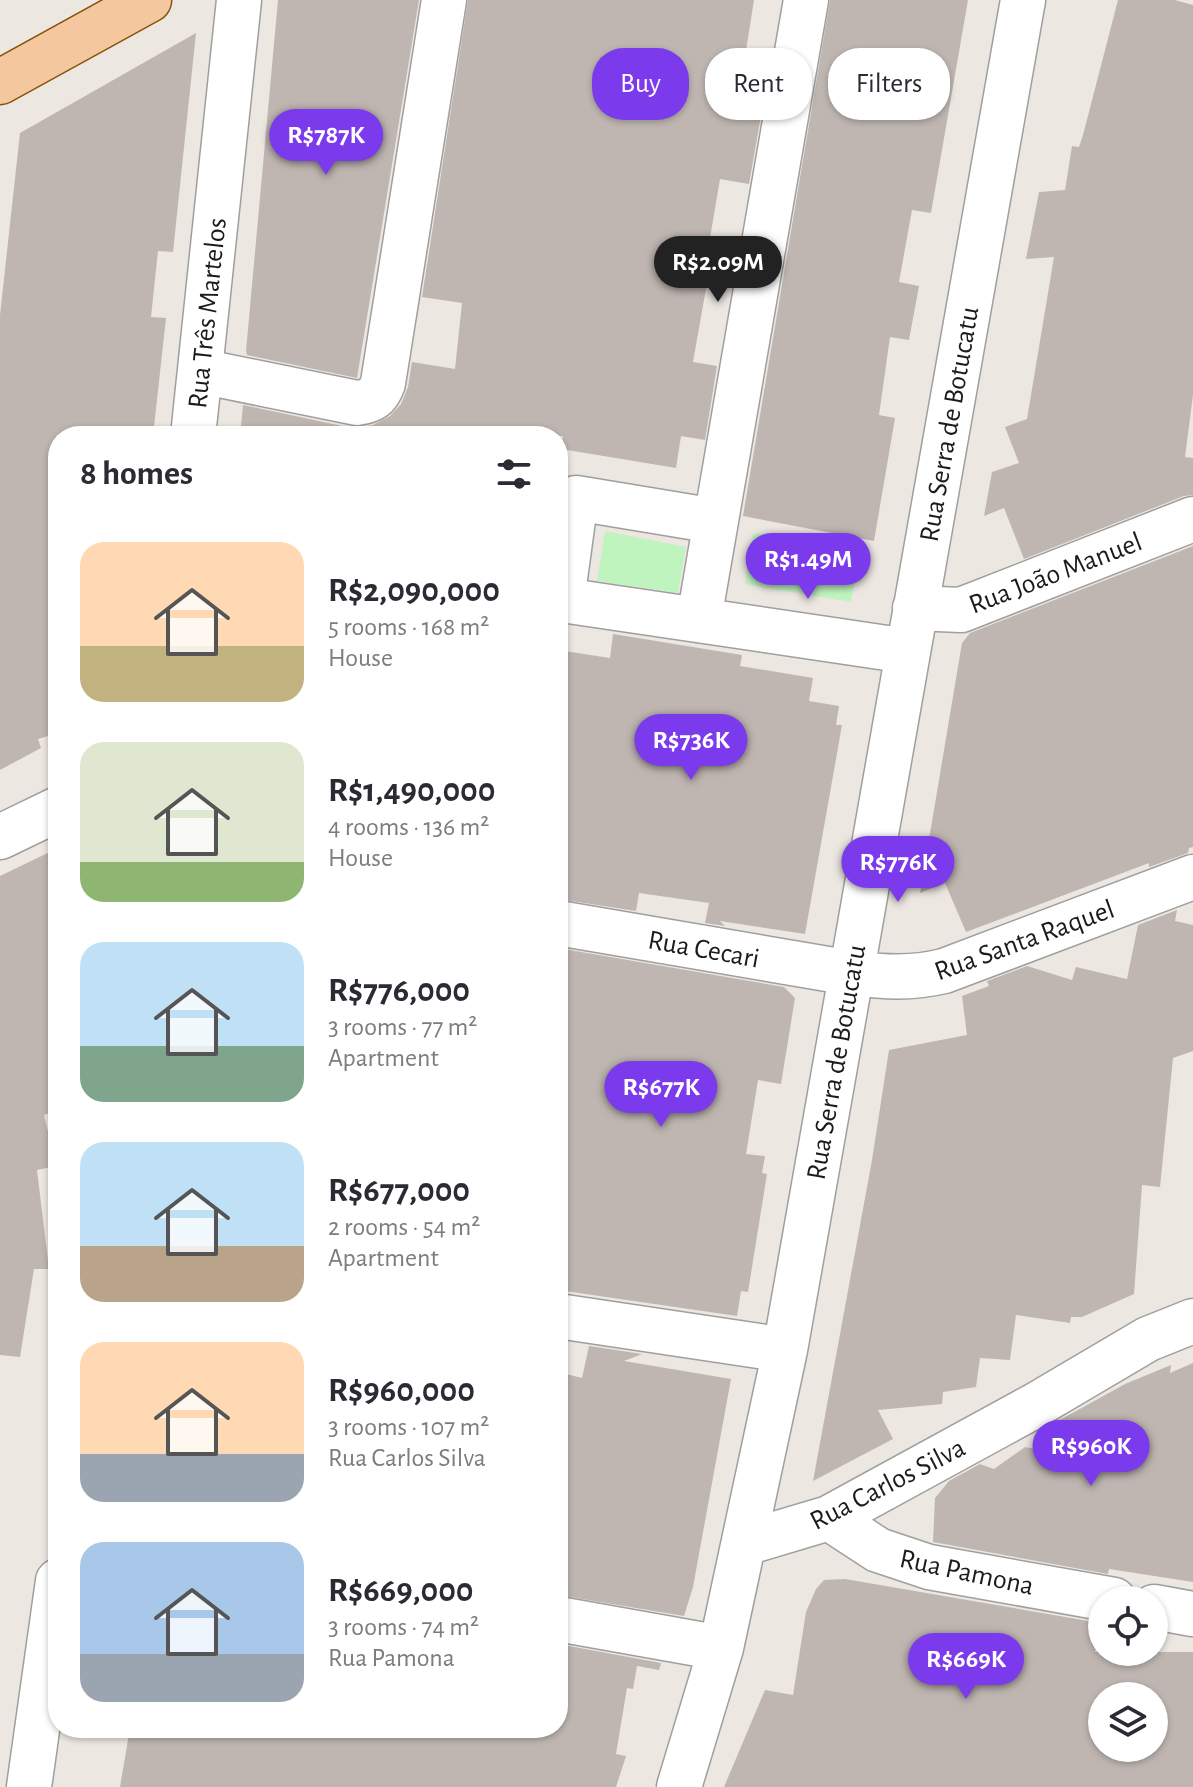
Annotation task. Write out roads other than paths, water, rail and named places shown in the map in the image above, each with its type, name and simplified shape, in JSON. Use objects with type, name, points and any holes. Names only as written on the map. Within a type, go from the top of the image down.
[{"type":"main road","points":[[0,82],[149,0]]},
{"type":"street","name":"Rua Três Martelos","points":[[194,426],[239,0]]},
{"type":"street","points":[[200,371],[357,403],[369,402],[379,395],[444,0]]},
{"type":"street","points":[[699,619],[806,0]]},
{"type":"street","name":"Rua Serra de Botucatu","points":[[679,1787],[721,1648],[785,1350],[1023,0]]},
{"type":"street","points":[[568,556],[576,498],[715,521]]},
{"type":"street","name":"Rua João Manuel","points":[[915,608],[961,610],[1193,519]]},
{"type":"street","points":[[568,601],[907,651]]},
{"type":"street","points":[[0,837],[48,814]]},
{"type":"street","name":"Rua Santa Raquel","points":[[851,973],[916,978],[944,971],[1193,877]]},
{"type":"street","name":"Rua Cecari","points":[[568,925],[851,973]]},
{"type":"street","points":[[568,1317],[785,1350]]},
{"type":"street","name":"Rua Carlos Silva","points":[[745,1543],[829,1518],[1036,1405],[1148,1339],[1193,1321]]},
{"type":"street","name":"Rua Pamona","points":[[829,1518],[878,1550],[929,1567],[1088,1595]]},
{"type":"street","points":[[1168,1610],[1193,1614]]},
{"type":"street","points":[[568,1621],[721,1648]]},
{"type":"street","points":[[29,1787],[48,1652]]}]
